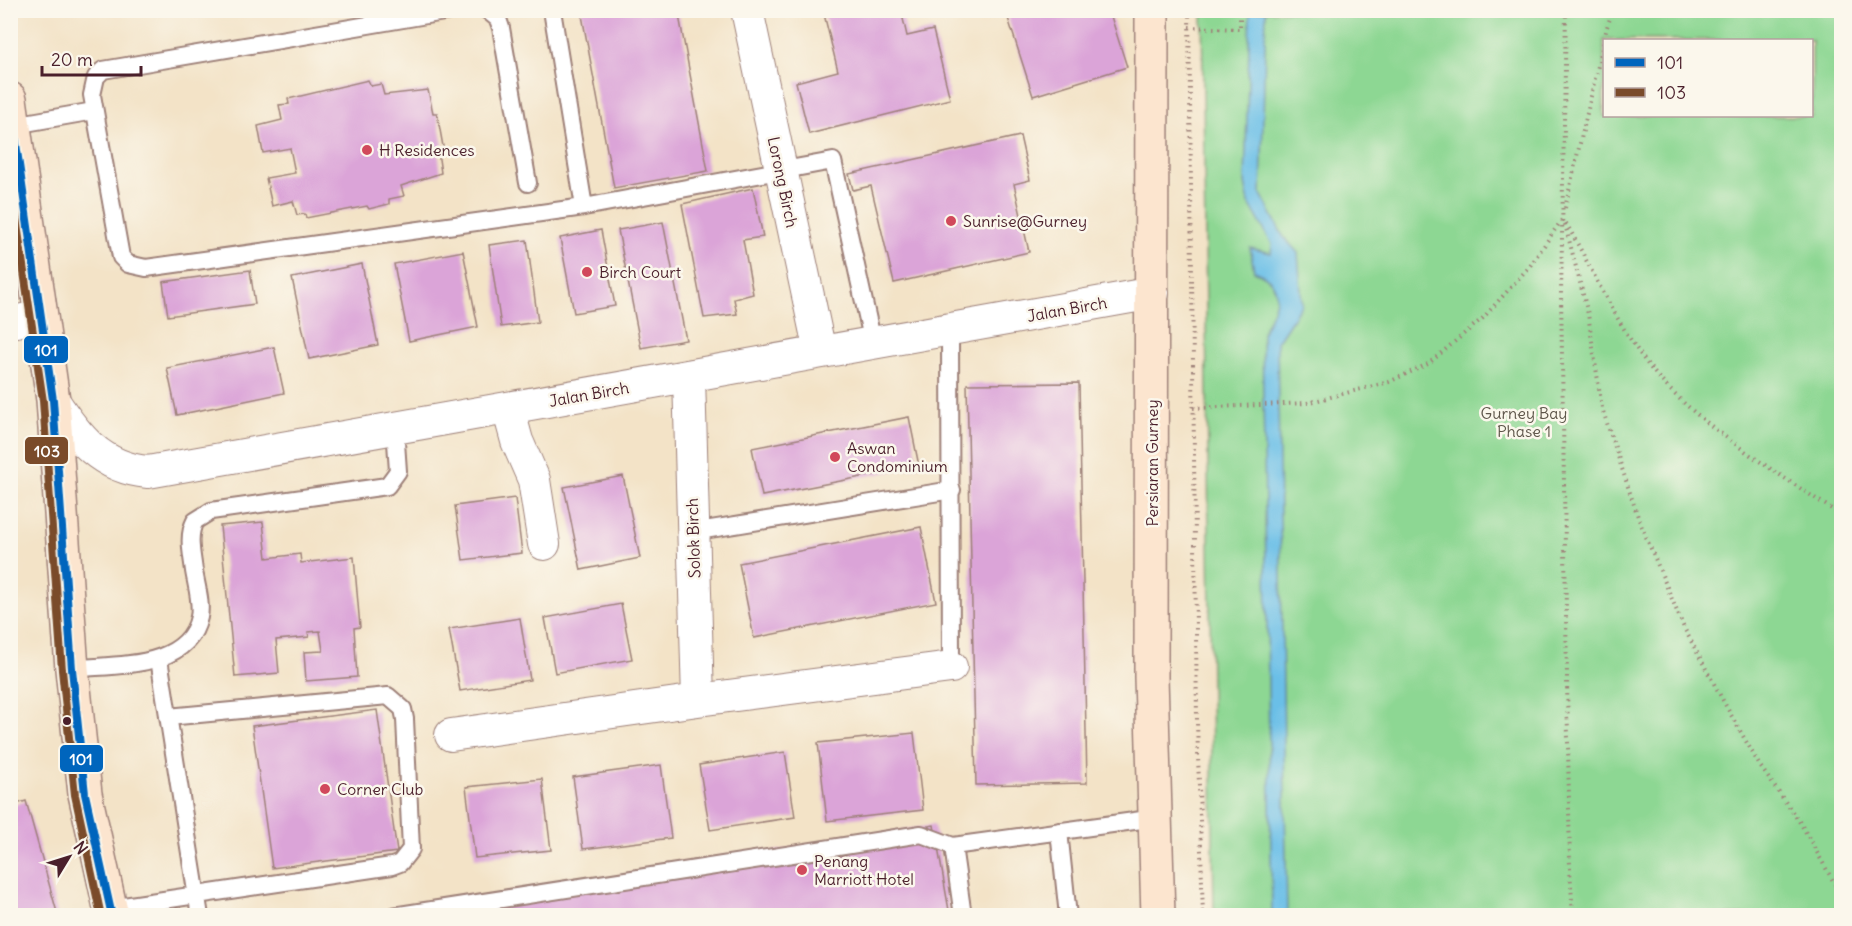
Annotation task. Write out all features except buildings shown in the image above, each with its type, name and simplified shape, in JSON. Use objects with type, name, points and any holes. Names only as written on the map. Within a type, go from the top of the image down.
[{"type":"main road","name":"Persiaran Gurney","points":[[1152,10],[1151,677],[1158,915]]},
{"type":"main road","points":[[12,112],[26,320],[53,400],[72,669],[85,794],[111,912]]},
{"type":"street","name":"Lorong Birch","points":[[747,10],[820,352]]},
{"type":"street","name":"Jalan Birch","points":[[53,400],[70,427],[98,456],[118,466],[148,472],[1153,293]]},
{"type":"street","name":"Solok Birch","points":[[689,376],[698,700]]},
{"type":"street","points":[[508,408],[517,441],[534,480],[544,544]]},
{"type":"street","points":[[451,735],[951,667]]},
{"type":"lane","points":[[456,10],[112,67],[96,77],[92,95],[94,111],[121,257],[136,268],[584,207],[833,161],[873,343]]},
{"type":"lane","points":[[488,10],[498,19],[501,28],[528,183]]},
{"type":"lane","points":[[552,10],[584,207]]},
{"type":"lane","points":[[12,112],[94,111]]},
{"type":"lane","points":[[950,329],[951,667]]},
{"type":"lane","points":[[72,669],[159,659],[177,650],[193,634],[200,615],[190,538],[195,521],[211,511],[387,486],[398,471],[395,428]]},
{"type":"lane","points":[[692,532],[952,490]]},
{"type":"lane","points":[[159,659],[200,915]]},
{"type":"lane","points":[[111,912],[196,893],[400,863],[411,849],[405,719],[396,701],[388,696],[168,717]]},
{"type":"lane","points":[[393,915],[921,834],[953,846],[1156,818]]},
{"type":"lane","points":[[1059,831],[1068,915]]},
{"type":"lane","points":[[953,846],[963,915]]},
{"type":"path","points":[[1189,10],[1193,408],[1203,915]]},
{"type":"path","points":[[1189,27],[1240,29],[1240,10]]},
{"type":"path","points":[[1566,10],[1561,328],[1569,869],[1573,915]]},
{"type":"path","points":[[1604,39],[1613,10]]},
{"type":"path","points":[[1193,408],[1307,403],[1389,382],[1428,364],[1483,318],[1530,266],[1563,218],[1603,44]]},
{"type":"path","points":[[1563,218],[1643,359],[1684,402],[1744,450],[1842,516]]},
{"type":"path","points":[[1563,218],[1588,314],[1602,408],[1639,520],[1684,628],[1721,697],[1760,766],[1801,824],[1842,897]]},
{"type":"green space","name":"Gurney Bay Phase 1","points":[[1202,11],[1841,11],[1841,915],[1214,915]]},
{"type":"water","points":[[1250,11],[1266,11],[1261,194],[1283,236],[1298,253],[1302,304],[1277,342],[1287,916],[1272,915],[1262,334],[1274,306],[1276,290],[1272,283],[1254,271],[1250,248],[1271,253],[1272,244],[1249,203],[1245,183]]},
{"type":"transit line","name":"101","points":[[10,102],[53,400],[72,669],[85,794],[112,916]]},
{"type":"transit line","name":"103","points":[[10,177],[43,401],[62,670],[75,795],[101,916]]},
{"type":"place","name":"H Residences","points":[[367,150]]},
{"type":"place","name":"Sunrise@Gurney","points":[[951,221]]},
{"type":"place","name":"Birch Court","points":[[587,272]]},
{"type":"place","name":"Aswan Condominium","points":[[835,457]]},
{"type":"place","name":"Corner Club","points":[[325,789]]},
{"type":"place","name":"Penang Marriott Hotel","points":[[802,870]]}]
